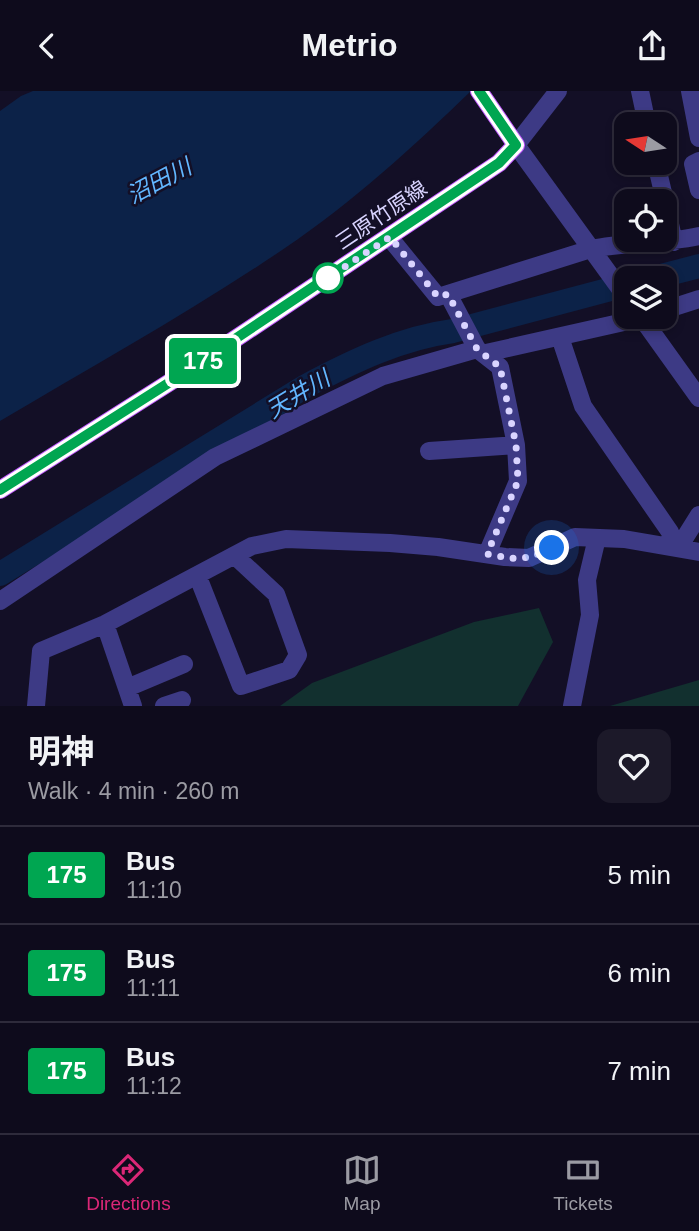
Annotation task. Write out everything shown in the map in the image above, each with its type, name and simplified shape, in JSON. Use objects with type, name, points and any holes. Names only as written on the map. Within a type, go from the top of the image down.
[{"type":"main road","points":[[479,91],[516,145]]},
{"type":"main road","name":"三原竹原線","points":[[0,490],[390,237],[499,163],[516,145]]},
{"type":"street","points":[[640,91],[644,112]]},
{"type":"street","points":[[690,91],[699,138]]},
{"type":"street","points":[[561,92],[516,145],[614,280]]},
{"type":"street","points":[[699,161],[693,164],[699,190]]},
{"type":"street","points":[[677,241],[699,236]]},
{"type":"street","points":[[390,237],[438,297],[592,249],[614,245]]},
{"type":"street","points":[[448,294],[481,351],[500,367],[516,445],[518,481],[487,554]]},
{"type":"street","points":[[677,306],[699,299]]},
{"type":"street","points":[[0,601],[215,457],[383,376],[481,351],[614,324]]},
{"type":"street","points":[[651,329],[699,398]]},
{"type":"street","points":[[560,337],[583,406],[670,532],[673,546]]},
{"type":"street","points":[[429,451],[516,445]]},
{"type":"street","points":[[673,546],[684,539],[699,515]]},
{"type":"street","points":[[36,706],[41,651],[105,624],[252,546],[286,539],[390,543],[505,558],[529,558],[575,537],[624,539],[673,546],[698,555]]},
{"type":"street","points":[[572,706],[590,615],[587,580],[597,538]]},
{"type":"street","points":[[198,577],[241,686],[289,670],[298,655],[276,594],[235,556]]},
{"type":"street","points":[[105,624],[133,706]]},
{"type":"street","points":[[127,688],[184,664]]},
{"type":"street","points":[[164,706],[182,700]]},
{"type":"green space","points":[[539,608],[553,642],[518,706],[280,706],[312,683],[474,622]]},
{"type":"green space","points":[[699,680],[699,706],[610,706]]},
{"type":"water","name":"沼田川","points":[[33,91],[471,91],[382,173],[310,231],[180,315],[0,421],[0,111]]},
{"type":"waterway","name":"天井川","points":[[677,272],[699,266]]},
{"type":"waterway","name":"天井川","points":[[0,574],[306,386],[359,359],[415,339],[614,288]]},
{"type":"bus line","name":"175","points":[[0,490],[178,377],[499,163],[516,145],[479,91]]},
{"type":"route","points":[[328,278],[326,279],[390,237],[438,297],[448,294],[477,349],[486,353],[500,367],[516,445],[518,481],[487,554],[505,558],[529,558],[552,548]]}]
